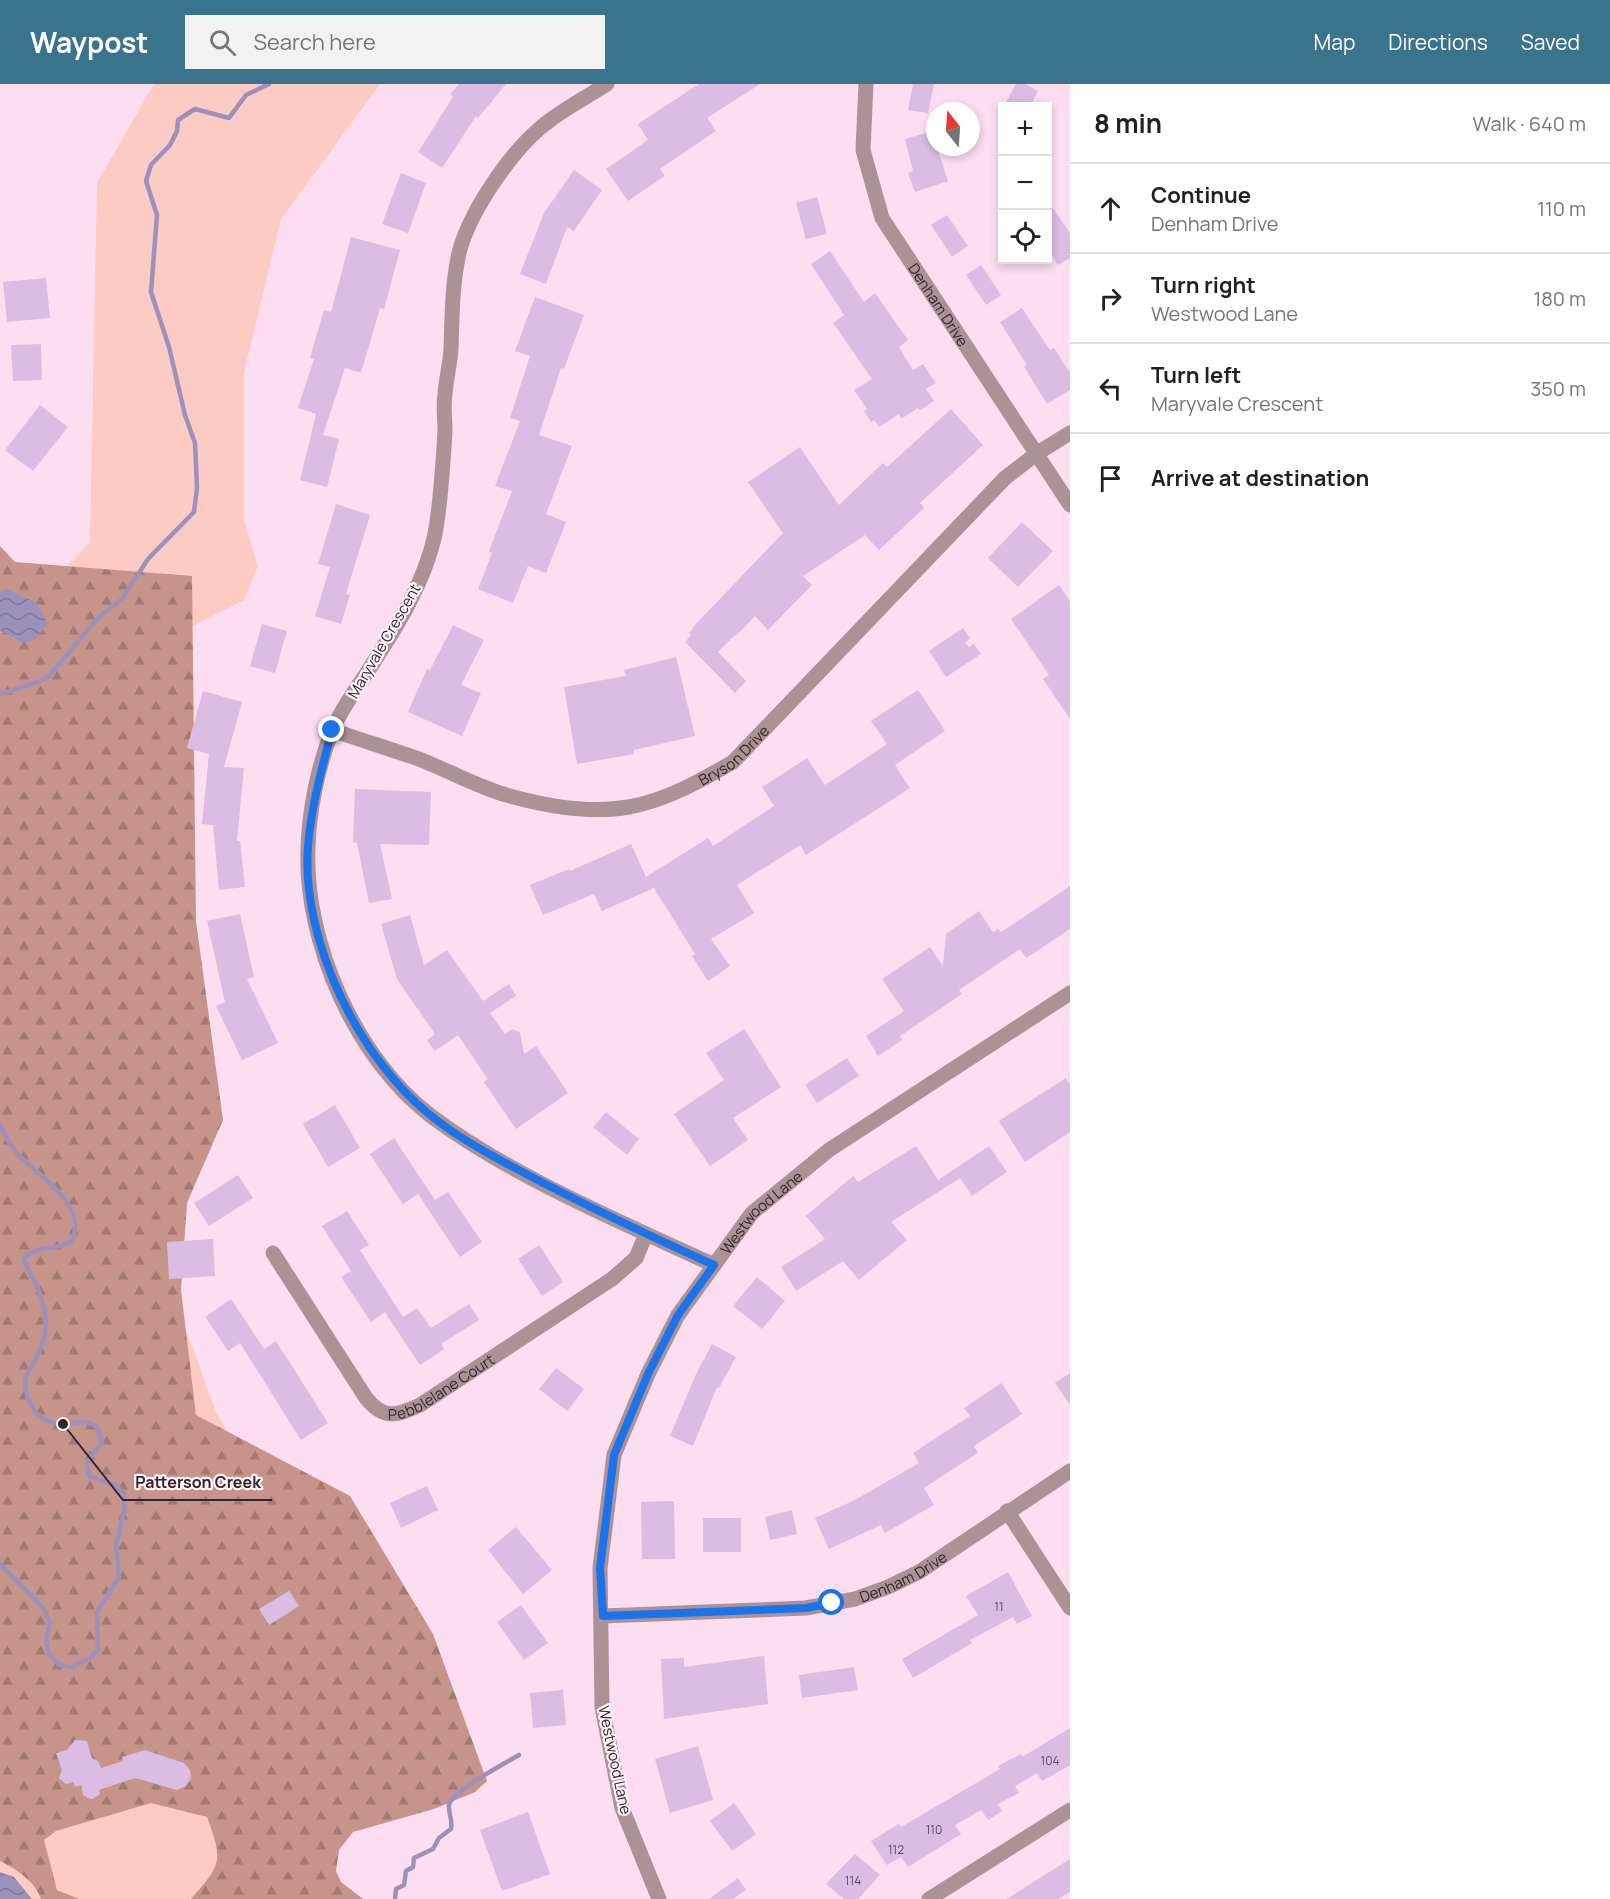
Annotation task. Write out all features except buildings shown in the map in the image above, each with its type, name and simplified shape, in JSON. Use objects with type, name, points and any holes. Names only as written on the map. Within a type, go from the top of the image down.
[{"type":"street","name":"Maryvale Crescent","points":[[607,84],[553,117],[518,150],[501,170],[469,229],[460,251],[454,293],[449,373],[444,394],[442,464],[432,544],[415,590],[332,730],[314,805],[308,847],[310,887],[317,927],[330,973],[354,1024],[404,1092],[431,1116],[505,1162],[646,1234],[714,1265]]},
{"type":"street","name":"Denham Drive","points":[[866,84],[863,150],[882,218],[1070,505]]},
{"type":"street","name":"Bryson Drive","points":[[332,730],[419,759],[502,794],[543,802],[605,809],[629,807],[664,797],[698,783],[733,762],[1005,478],[1036,454],[1070,433]]},
{"type":"street","name":"Westwood Lane","points":[[659,1899],[622,1808],[602,1707],[603,1616],[600,1568],[614,1455],[648,1374],[678,1315],[752,1213],[828,1150],[1070,993]]},
{"type":"street","name":"Pebblelane Court","points":[[273,1253],[366,1398],[377,1411],[389,1414],[404,1412],[420,1405],[612,1279],[636,1258],[646,1234]]},
{"type":"street","name":"Denham Drive","points":[[603,1616],[806,1608],[855,1599],[919,1572],[1070,1471]]},
{"type":"street","points":[[1007,1511],[1070,1608]]},
{"type":"street","points":[[929,1899],[1070,1810]]},
{"type":"shaded area","points":[[154,84],[380,84],[281,219],[244,372],[244,521],[258,566],[244,600],[177,634],[132,1181],[216,1412],[274,1515],[301,1899],[0,1899],[0,635],[90,542],[97,183]]},
{"type":"green space","points":[[0,546],[15,562],[192,576],[196,921],[223,1120],[187,1203],[181,1290],[196,1415],[350,1496],[433,1634],[487,1781],[475,1792],[434,1809],[353,1832],[339,1850],[336,1871],[341,1882],[363,1899],[191,1899],[209,1878],[217,1861],[216,1843],[207,1817],[151,1803],[56,1831],[44,1840],[57,1890],[79,1899],[41,1899],[30,1881],[0,1861]]},
{"type":"water","points":[[8,589],[32,600],[43,614],[47,624],[36,639],[23,643],[0,630],[0,592]]},
{"type":"water","points":[[0,1872],[14,1877],[32,1899],[0,1899]]},
{"type":"waterway","points":[[0,694],[38,682],[49,676],[99,617],[122,599],[148,559],[194,512],[197,488],[195,443],[185,415],[169,347],[151,292],[157,215],[146,181],[151,165],[170,145],[177,131],[178,120],[195,109],[229,118],[246,95],[269,84]]},
{"type":"waterway","points":[[0,1125],[14,1150],[63,1197],[74,1217],[75,1228],[71,1241],[37,1251],[24,1258],[39,1291],[46,1327],[37,1356],[25,1378],[27,1396],[34,1410],[47,1420],[64,1424],[85,1422],[97,1427],[102,1443],[90,1458],[88,1471],[90,1476],[117,1486],[123,1493],[125,1507],[116,1546],[119,1577],[97,1612],[98,1649],[92,1657],[72,1667],[58,1664],[49,1654],[46,1639],[50,1623],[44,1609],[0,1564]]},
{"type":"waterway","points":[[395,1899],[396,1889],[404,1885],[406,1871],[413,1867],[414,1858],[433,1849],[439,1838],[451,1829],[449,1805],[452,1799],[479,1778],[519,1755]]},
{"type":"place","name":"Patterson Creek","points":[[63,1424]]},
{"type":"route","points":[[332,730],[321,769],[308,847],[310,887],[317,927],[330,973],[354,1024],[380,1061],[404,1092],[431,1116],[464,1138],[573,1198],[714,1265],[678,1315],[648,1374],[614,1455],[600,1568],[603,1616],[701,1614],[806,1608],[832,1603]]}]
